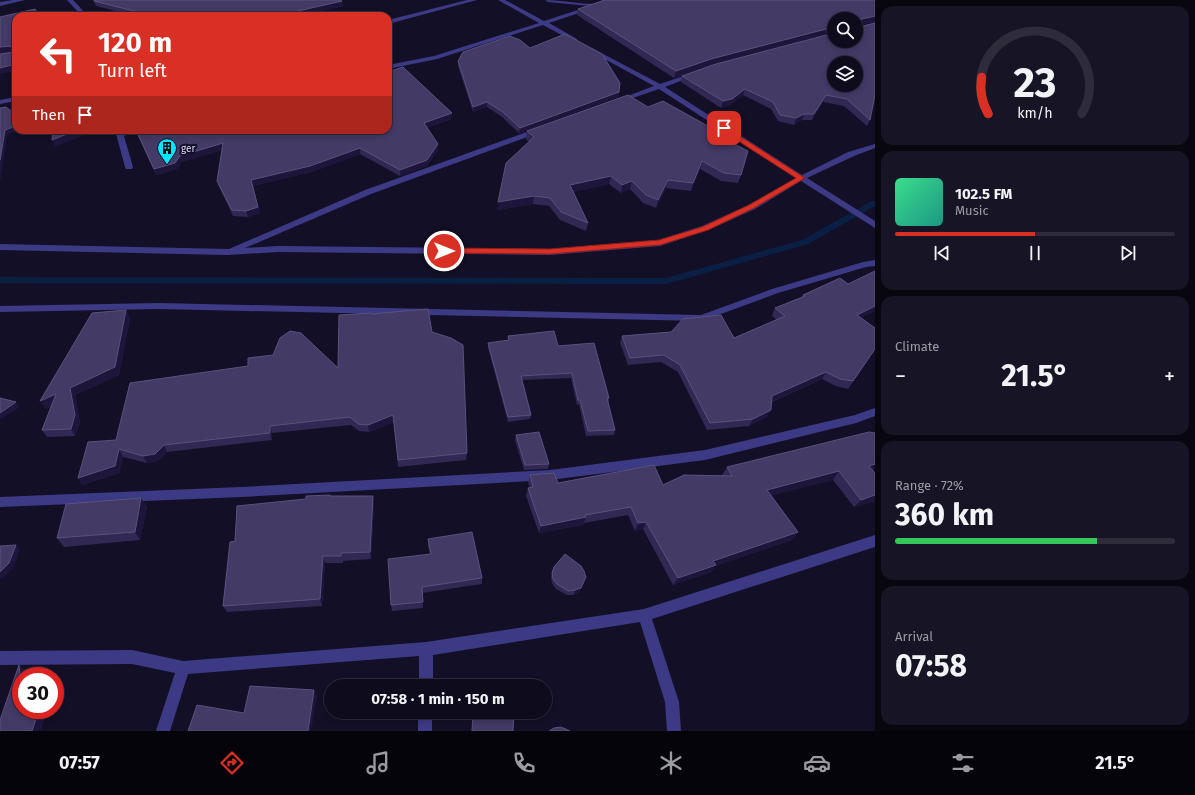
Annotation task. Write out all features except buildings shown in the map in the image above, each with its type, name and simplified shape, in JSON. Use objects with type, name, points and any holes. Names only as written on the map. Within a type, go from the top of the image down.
[{"type":"street","points":[[0,4],[22,0]]},
{"type":"street","points":[[70,0],[81,12]]},
{"type":"street","points":[[392,21],[474,0]]},
{"type":"street","points":[[501,0],[578,42]]},
{"type":"street","points":[[548,0],[598,6]]},
{"type":"street","points":[[392,66],[435,58],[545,24],[615,0]]},
{"type":"street","points":[[585,46],[659,86],[875,225]]},
{"type":"street","points":[[614,103],[699,72]]},
{"type":"street","points":[[0,102],[12,100]]},
{"type":"street","points":[[227,252],[368,192],[547,127]]},
{"type":"street","points":[[120,134],[129,168]]},
{"type":"street","points":[[0,247],[227,252],[278,250],[550,252],[660,243],[705,228],[752,206],[801,178],[851,154],[875,146]]},
{"type":"street","points":[[0,309],[159,306],[702,318],[775,291],[866,264],[875,263]]},
{"type":"street","points":[[0,502],[241,492],[550,475],[705,455],[856,419],[875,412]]},
{"type":"street","points":[[0,658],[132,657],[183,668],[426,649],[644,615],[875,541]]},
{"type":"street","points":[[644,615],[672,702],[674,731]]},
{"type":"street","points":[[426,649],[426,679]]},
{"type":"street","points":[[163,731],[183,668]]},
{"type":"street","points":[[425,719],[425,731]]},
{"type":"waterway","points":[[0,280],[666,281],[805,242],[875,203]]},
{"type":"place","name":"ger","points":[[167,165]]},
{"type":"route","points":[[444,251],[550,252],[660,243],[705,228],[752,206],[801,178],[724,128]]}]
